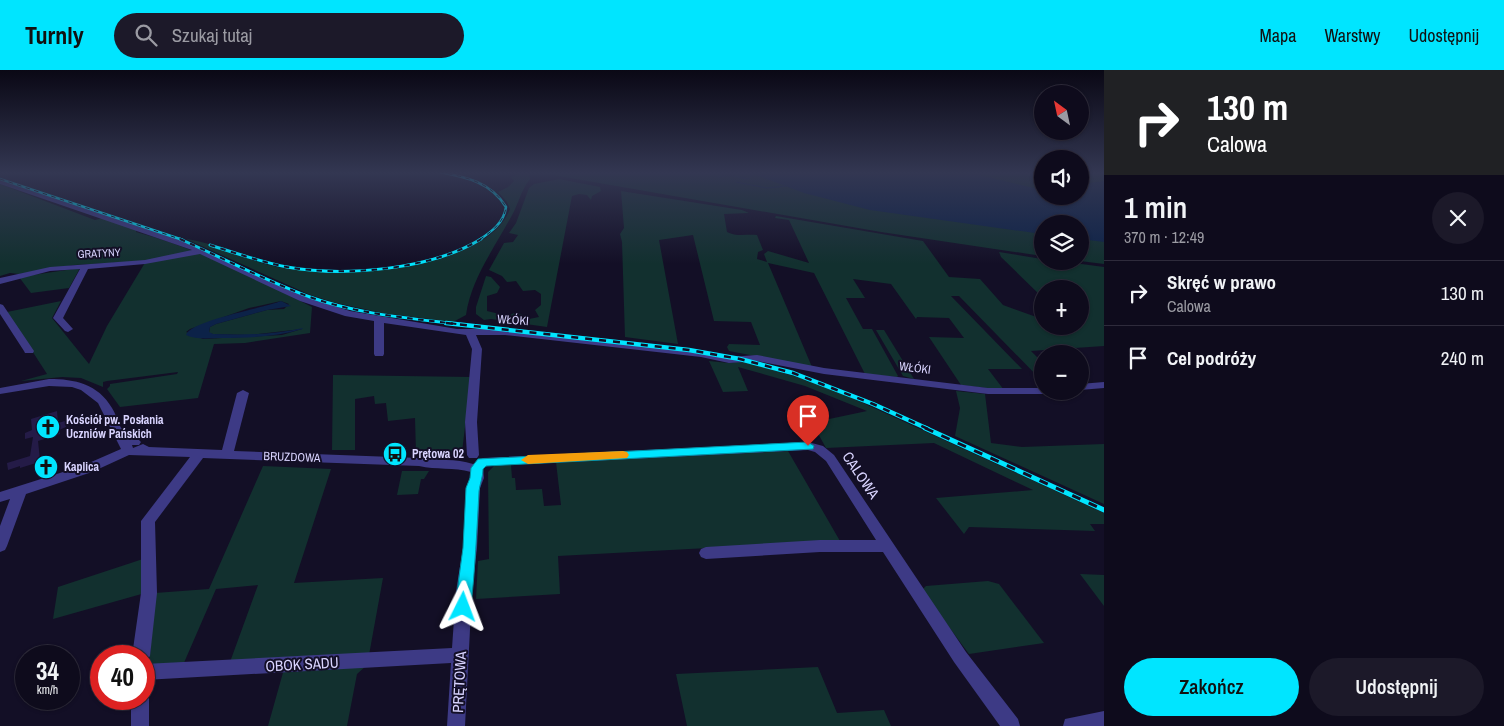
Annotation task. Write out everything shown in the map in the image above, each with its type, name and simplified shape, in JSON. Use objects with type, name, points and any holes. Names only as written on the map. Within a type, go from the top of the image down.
[{"type":"street","name":"WŁÓKI","points":[[62,203],[201,251],[303,299],[342,312],[378,320],[470,333],[499,332],[522,334],[701,354],[729,360],[758,358],[824,371],[988,391],[1034,391]]},
{"type":"street","name":"GRATYNY","points":[[0,281],[35,271],[86,265],[145,262],[201,251]]},
{"type":"street","points":[[68,329],[58,318],[59,312],[86,265]]},
{"type":"street","points":[[0,307],[29,351]]},
{"type":"street","points":[[378,320],[379,354]]},
{"type":"street","name":"PRĘTOWA","points":[[456,726],[464,592],[470,548],[473,488],[469,478],[472,463],[471,422],[477,349],[470,333]]},
{"type":"street","points":[[0,391],[32,384],[54,383],[83,387],[101,399],[120,432],[121,441],[135,447]]},
{"type":"street","points":[[1089,387],[1104,386]]},
{"type":"street","points":[[227,454],[243,393]]},
{"type":"street","name":"CALOWA","points":[[472,463],[811,446],[819,448],[830,458],[960,657],[1011,726]]},
{"type":"street","points":[[0,497],[87,469],[135,447]]},
{"type":"street","name":"BRUZDOWA","points":[[135,447],[166,452],[418,462],[434,465],[472,463]]},
{"type":"street","points":[[142,645],[149,593],[148,521],[200,453]]},
{"type":"street","points":[[0,546],[20,491]]},
{"type":"street","points":[[706,553],[820,546],[889,546]]},
{"type":"street","name":"OBOK SADU","points":[[155,671],[461,655]]},
{"type":"street","points":[[140,710],[140,726]]},
{"type":"street","points":[[1072,726],[1104,720]]},
{"type":"green space","points":[[0,203],[49,203],[95,220],[103,218],[137,229],[136,232],[204,255],[248,275],[312,307],[310,333],[245,343],[214,344],[198,398],[120,407],[107,389],[110,384],[177,374],[178,372],[107,381],[103,382],[103,387],[81,378],[62,377],[21,381],[47,374],[7,312],[61,301],[52,318],[89,364],[107,326],[146,261],[74,265],[19,274],[10,273],[0,276]],"holes":[[[281,301],[289,304],[284,309],[267,310],[216,324],[210,327],[209,333],[250,335],[302,329],[282,335],[203,339],[186,332],[249,308]]]},
{"type":"green space","points":[[507,203],[517,203],[478,277],[466,315],[453,322],[382,313],[332,302],[308,294],[186,239],[273,266],[299,270],[366,270],[404,266],[439,258],[470,247],[495,230],[510,209]]},
{"type":"green space","points":[[524,203],[571,203],[547,327],[491,319],[484,320],[476,314],[476,307],[486,276],[491,277],[500,287],[497,293],[487,296],[487,311],[508,316],[514,313],[521,314],[529,319],[539,317],[535,310],[541,305],[541,294],[535,290],[523,291],[516,281],[507,282],[502,276],[489,270],[504,243],[513,242],[518,235],[509,233],[516,223]]},
{"type":"green space","points":[[622,203],[695,203],[742,210],[749,213],[724,214],[727,232],[738,235],[757,235],[763,250],[758,252],[757,259],[767,262],[764,254],[768,251],[809,263],[789,220],[775,218],[776,216],[923,241],[949,277],[980,279],[1003,305],[1034,316],[1034,335],[1089,335],[1089,280],[1034,280],[1034,289],[1001,257],[999,252],[1034,258],[1034,270],[1089,270],[1089,265],[1104,267],[1104,346],[1034,345],[1034,351],[1031,351],[1034,354],[1034,373],[959,296],[951,296],[1022,369],[988,369],[1004,390],[961,385],[929,337],[964,338],[949,318],[917,317],[916,319],[891,284],[853,279],[865,298],[846,298],[863,329],[872,329],[898,376],[865,374],[814,273],[768,263],[812,367],[729,351],[727,347],[729,344],[760,345],[751,322],[714,321],[693,235],[659,240],[678,344],[625,337],[622,242],[620,234],[624,228]]},
{"type":"green space","points":[[712,203],[1034,203],[1034,205],[1089,205],[1089,203],[1104,203],[1104,264],[1089,262],[1089,215],[1034,215],[1034,255],[881,232]]},
{"type":"green space","points":[[80,268],[69,288],[31,293],[19,277]]},
{"type":"green space","points":[[876,330],[884,330],[914,379],[903,376]]},
{"type":"green space","points":[[709,361],[729,363],[742,361],[814,382],[1104,513],[1104,524],[1090,524],[1095,531],[969,527],[964,534],[936,498],[1033,490],[934,443],[826,448],[815,428],[815,422],[867,411],[805,386],[738,367],[748,391],[723,392]]},
{"type":"green space","points":[[333,375],[471,377],[462,452],[452,455],[416,453],[415,418],[388,421],[386,403],[375,404],[374,396],[355,399],[355,450],[332,450]]},
{"type":"green space","points":[[956,391],[985,394],[991,443],[1022,447],[1104,444],[1104,504],[955,436],[960,408]]},
{"type":"green space","points":[[788,451],[840,541],[558,556],[560,594],[476,599],[478,561],[489,559],[488,472],[494,466],[511,465],[512,478],[515,478],[516,490],[542,489],[544,506],[561,505],[556,462]]},
{"type":"green space","points":[[263,466],[331,469],[294,583],[383,578],[369,655],[230,662],[258,585],[216,589],[183,665],[155,666],[155,645],[151,645],[155,593],[209,589]]},
{"type":"green space","points":[[402,471],[429,471],[424,479],[421,479],[418,494],[397,495]]},
{"type":"green space","points":[[143,559],[145,593],[53,619],[58,587]]},
{"type":"green space","points":[[1080,574],[1104,575],[1104,606]]},
{"type":"green space","points":[[988,581],[999,584],[1044,643],[969,654],[923,592],[926,586]]},
{"type":"green space","points":[[368,664],[357,674],[347,726],[268,726],[284,669]]},
{"type":"green space","points":[[818,667],[837,713],[884,710],[891,726],[687,726],[676,674]]},
{"type":"water","points":[[841,203],[1034,203],[1034,205],[1089,205],[1089,203],[1104,203],[1104,242],[1089,240],[1089,215],[1034,215],[1034,233],[870,210]]},
{"type":"water","points":[[281,301],[291,306],[267,310],[216,324],[210,327],[209,332],[213,334],[247,334],[302,329],[282,334],[252,337],[194,338],[186,335],[201,324],[214,319]]},
{"type":"building","name":"Kościół pw. Posłania Uczniów Pańskich","points":[[57,411],[58,423],[65,421],[66,427],[59,430],[60,434],[38,441],[40,460],[20,468],[20,466],[8,470],[7,463],[30,456],[33,437],[25,439],[25,433],[32,430],[31,419]]},
{"type":"railway","points":[[71,203],[180,239]]},
{"type":"railway","points":[[479,240],[503,218],[506,207],[503,203]]},
{"type":"railway","points":[[180,239],[277,284],[328,303],[383,315],[457,324]]},
{"type":"railway","points":[[210,245],[287,267],[310,270],[360,271],[413,264],[438,258],[461,250],[481,239]]},
{"type":"railway","points":[[446,323],[689,350],[740,359],[793,373],[873,404],[928,429]]},
{"type":"railway","points":[[925,428],[1104,510]]},
{"type":"slow traffic","points":[[528,460],[623,455]]},
{"type":"place","name":"Kościół pw. Posłania Uczniów Pańskich","points":[[48,427]]},
{"type":"place","name":"Prętowa 02","points":[[395,454]]},
{"type":"place","name":"Kaplica","points":[[46,467]]},
{"type":"route","points":[[463,607],[465,576],[470,548],[473,488],[477,478],[477,468],[483,462],[808,446]]}]
